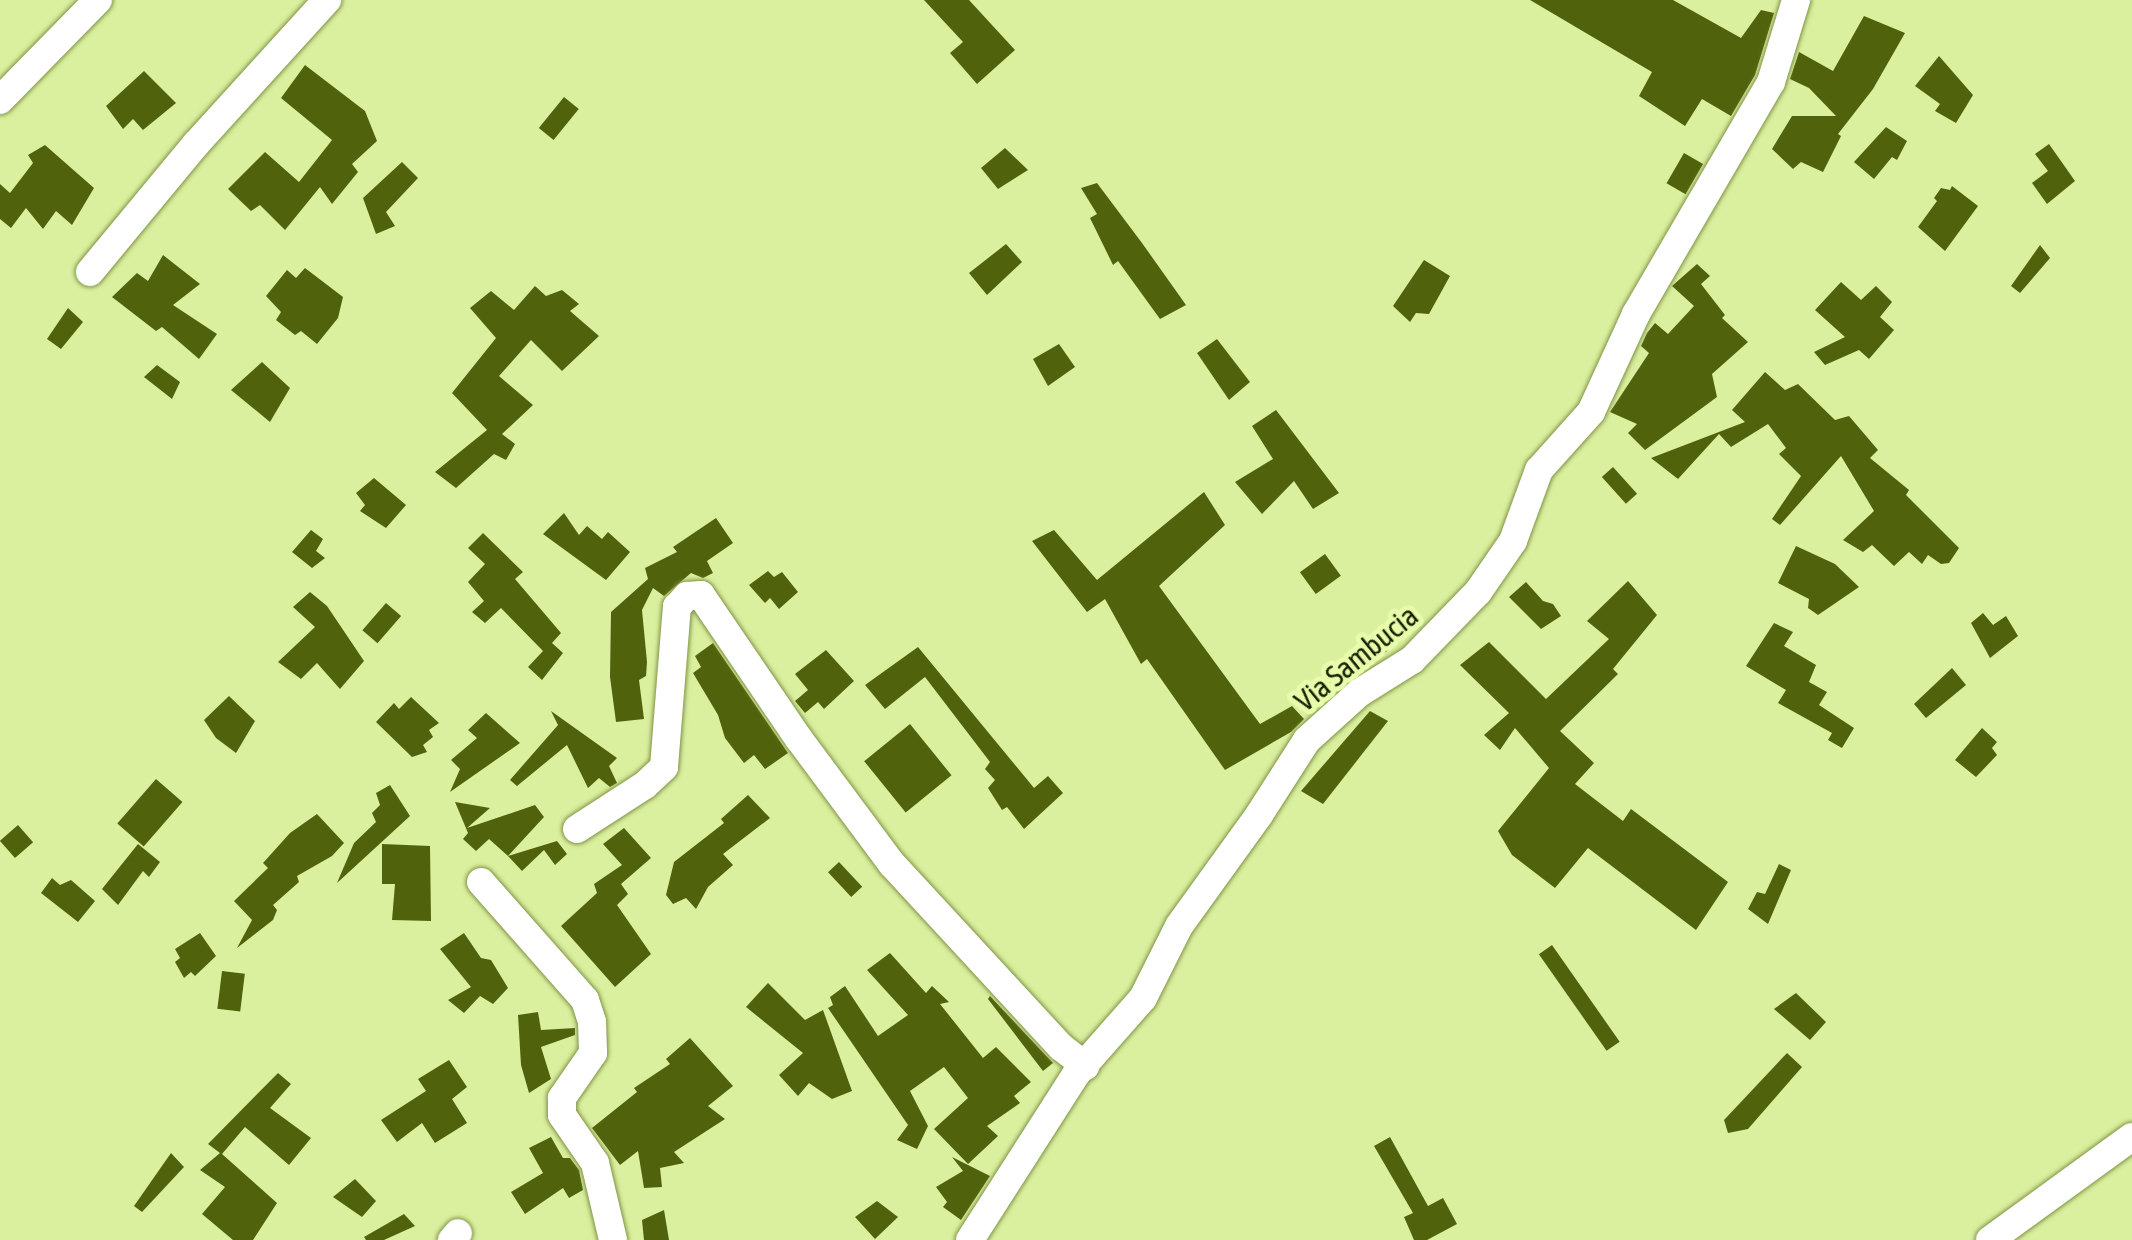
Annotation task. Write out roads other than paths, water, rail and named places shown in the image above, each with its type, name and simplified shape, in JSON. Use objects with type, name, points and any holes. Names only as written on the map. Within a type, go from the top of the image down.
[{"type":"street","points":[[0,100],[98,0]]},
{"type":"street","points":[[90,272],[196,144],[327,0]]},
{"type":"street","name":"Via Sambucia","points":[[970,1240],[1038,1128],[1143,998],[1178,926],[1260,815],[1307,740],[1359,694],[1412,660],[1478,592],[1513,541],[1539,470],[1591,412],[1636,314],[1771,82],[1796,0]]},
{"type":"street","points":[[577,829],[645,786],[664,767],[677,607],[687,596],[702,595],[808,752],[892,864],[1062,1047],[1085,1066]]},
{"type":"street","points":[[481,882],[585,1000],[592,1022],[593,1053],[562,1098],[562,1115],[595,1163],[613,1240]]},
{"type":"street","points":[[1990,1240],[2132,1137]]}]
